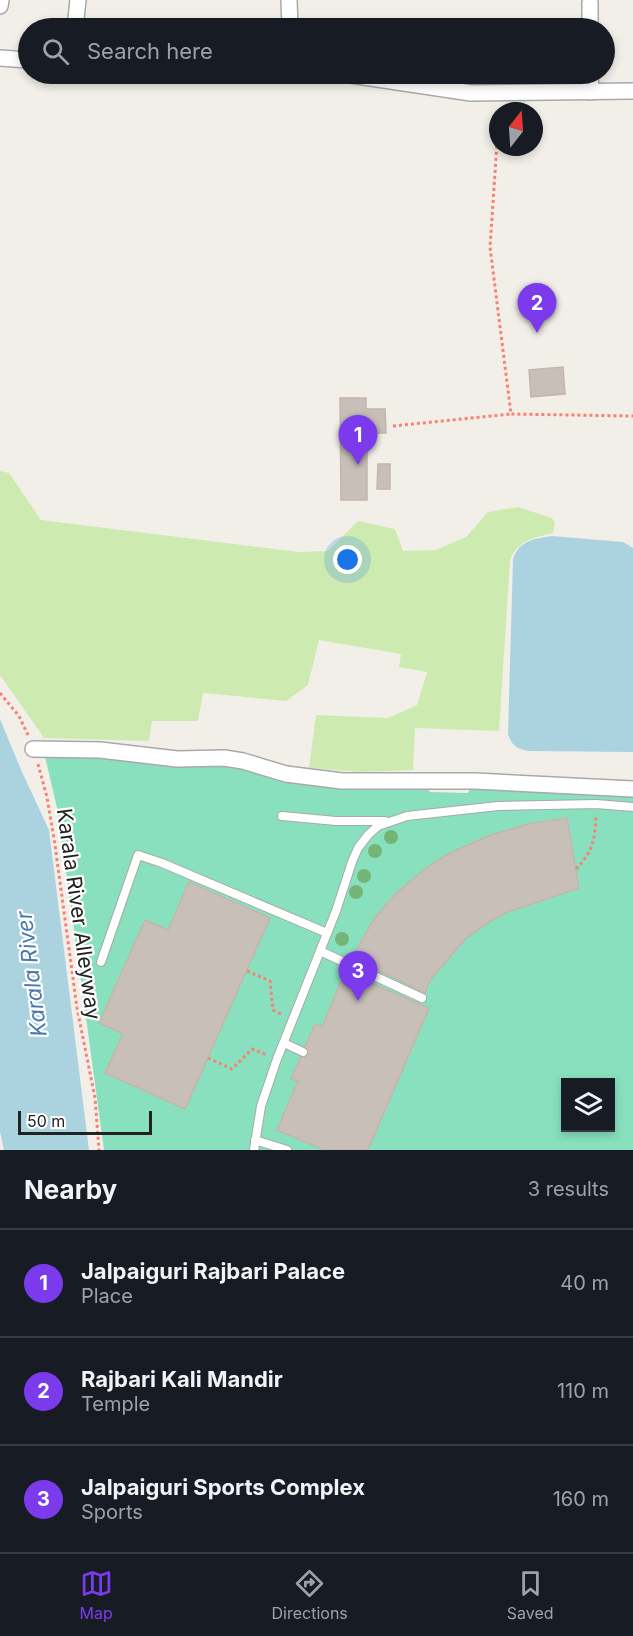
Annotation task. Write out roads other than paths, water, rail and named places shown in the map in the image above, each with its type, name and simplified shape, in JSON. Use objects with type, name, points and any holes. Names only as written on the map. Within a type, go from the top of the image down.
[{"type":"street","points":[[0,6],[1,0]]},
{"type":"street","points":[[76,18],[78,0]]},
{"type":"street","points":[[289,0],[290,18]]},
{"type":"street","points":[[590,3],[590,18]]},
{"type":"street","points":[[0,58],[18,59]]},
{"type":"street","points":[[411,84],[471,93],[633,91]]},
{"type":"street","points":[[591,84],[591,92]]},
{"type":"street","points":[[33,749],[100,750],[177,759],[224,758],[286,774],[342,781],[475,781],[633,789]]},
{"type":"lane","points":[[254,1150],[261,1107],[277,1059],[327,933],[345,879],[358,848],[378,826],[407,816],[498,806],[596,804],[633,807]]},
{"type":"lane","points":[[282,816],[336,821],[389,821]]},
{"type":"lane","points":[[101,962],[138,855],[327,933]]},
{"type":"lane","points":[[320,951],[422,998]]},
{"type":"lane","points":[[284,1043],[303,1052]]},
{"type":"lane","points":[[255,1140],[287,1150]]},
{"type":"water","points":[[552,536],[623,542],[633,548],[633,752],[529,751],[516,746],[508,734],[513,559],[524,544]]},
{"type":"water","name":"Karala River","points":[[0,719],[49,830],[89,1150],[4,1150],[0,1132]]},
{"type":"place","name":"Rajbari Kali Mandir","points":[[537,333]]},
{"type":"place","name":"Jalpaiguri Rajbari Palace","points":[[358,465]]},
{"type":"place","name":"Jalpaiguri Sports Complex","points":[[358,1001]]}]
